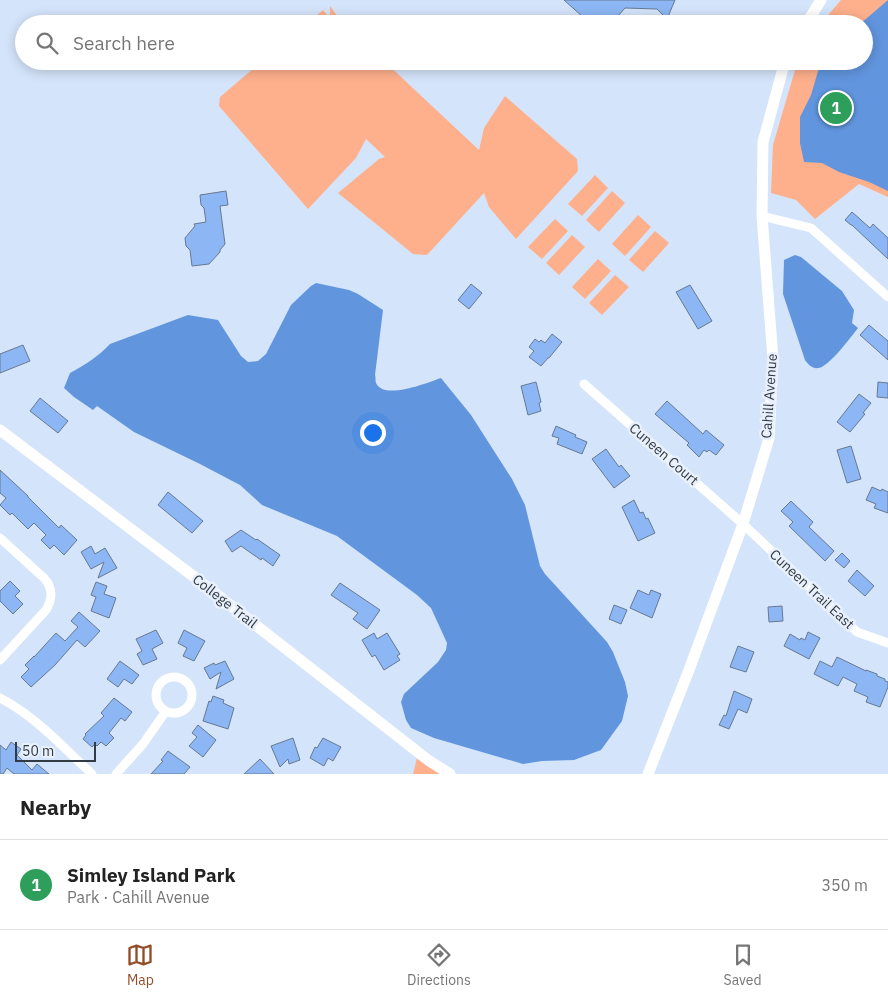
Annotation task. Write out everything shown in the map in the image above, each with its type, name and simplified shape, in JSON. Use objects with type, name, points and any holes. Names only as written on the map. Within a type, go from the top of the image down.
[{"type":"street","points":[[812,15],[821,0]]},
{"type":"street","name":"Cahill Avenue","points":[[648,774],[744,524],[768,438],[774,359],[762,216],[763,142],[783,70]]},
{"type":"street","points":[[762,216],[811,228],[888,297]]},
{"type":"street","name":"Cuneen Court","points":[[584,384],[744,524]]},
{"type":"street","name":"College Trail","points":[[0,430],[193,576],[428,760],[450,774]]},
{"type":"street","name":"Cuneen Trail East","points":[[744,524],[857,632],[888,643]]},
{"type":"street","points":[[0,538],[48,582],[52,594],[50,604],[46,610],[0,660]]},
{"type":"street","points":[[168,677],[182,678],[192,689],[191,703],[180,712],[166,711],[160,707],[157,701],[158,687],[168,677]]},
{"type":"street","points":[[0,698],[32,718],[92,774]]},
{"type":"street","points":[[116,774],[143,744],[166,711]]},
{"type":"shaded area","points":[[841,0],[888,0],[888,197],[859,184],[815,219],[796,200],[771,193],[773,145],[795,70],[873,70],[873,15],[829,14]]},
{"type":"shaded area","points":[[330,6],[336,15],[330,15]]},
{"type":"shaded area","points":[[323,10],[327,15],[317,15]]},
{"type":"shaded area","points":[[252,70],[394,70],[479,150],[484,128],[505,96],[577,159],[578,171],[516,239],[489,207],[484,193],[427,255],[413,254],[338,193],[379,159],[385,157],[366,139],[356,158],[308,209],[219,106],[220,97]]},
{"type":"shaded area","points":[[595,175],[608,188],[582,216],[568,204]]},
{"type":"shaded area","points":[[612,191],[625,203],[599,232],[586,220]]},
{"type":"shaded area","points":[[638,215],[651,227],[625,256],[612,244]]},
{"type":"shaded area","points":[[555,219],[568,231],[542,259],[528,247]]},
{"type":"shaded area","points":[[655,231],[669,243],[643,272],[629,260]]},
{"type":"shaded area","points":[[572,235],[585,247],[559,275],[546,263]]},
{"type":"shaded area","points":[[598,259],[611,271],[585,299],[572,287]]},
{"type":"shaded area","points":[[615,275],[629,287],[602,315],[589,303]]},
{"type":"shaded area","points":[[417,758],[440,774],[413,774]]},
{"type":"water","points":[[888,0],[888,191],[869,182],[839,172],[822,163],[804,162],[800,143],[800,117],[811,95],[818,70],[873,70],[873,15],[870,15]]},
{"type":"water","points":[[795,255],[801,257],[842,291],[854,310],[852,323],[858,328],[833,358],[818,368],[812,367],[805,360],[783,294],[784,260]]},
{"type":"water","points":[[316,283],[349,290],[383,310],[375,375],[376,383],[381,388],[388,390],[407,389],[441,378],[471,415],[512,479],[525,505],[540,566],[545,574],[607,642],[625,682],[628,696],[622,721],[601,750],[574,760],[542,761],[523,764],[434,738],[411,728],[406,720],[401,702],[404,694],[438,662],[446,650],[447,643],[431,608],[417,595],[337,536],[262,505],[240,485],[134,432],[97,406],[93,410],[64,388],[70,373],[92,360],[110,344],[188,315],[218,320],[241,356],[248,362],[258,361],[266,354],[291,305]]},
{"type":"building","points":[[564,0],[675,0],[669,15],[663,15],[657,9],[625,8],[619,15],[581,15]]},
{"type":"building","points":[[226,191],[228,205],[220,206],[225,244],[209,264],[192,266],[190,250],[186,246],[185,238],[195,226],[194,224],[206,222],[200,195]]},
{"type":"building","points":[[852,212],[870,228],[873,224],[888,238],[888,259],[845,220]]},
{"type":"building","points":[[471,284],[482,293],[469,309],[458,300]]},
{"type":"building","points":[[690,285],[712,321],[698,329],[676,292]]},
{"type":"building","points":[[869,325],[888,341],[888,360],[860,335]]},
{"type":"building","points":[[552,334],[562,342],[541,366],[529,357],[534,351],[529,347],[535,339],[545,343]]},
{"type":"building","points":[[23,345],[30,361],[0,373],[0,354]]},
{"type":"building","points":[[536,382],[541,402],[539,403],[541,411],[528,415],[521,386]]},
{"type":"building","points":[[878,382],[888,383],[888,398],[877,397]]},
{"type":"building","points":[[859,394],[871,403],[863,413],[865,414],[850,432],[837,422]]},
{"type":"building","points":[[40,398],[68,421],[58,433],[30,411]]},
{"type":"building","points":[[667,401],[703,434],[706,430],[724,445],[716,455],[709,450],[707,452],[704,450],[699,457],[687,445],[689,443],[655,414]]},
{"type":"building","points":[[556,426],[587,442],[582,454],[557,444],[559,438],[552,436]]},
{"type":"building","points":[[851,446],[861,479],[847,483],[837,450]]},
{"type":"building","points":[[606,449],[619,467],[621,465],[630,476],[614,488],[592,459]]},
{"type":"building","points":[[0,470],[59,528],[61,525],[77,540],[64,555],[54,545],[50,549],[41,540],[46,535],[34,523],[28,529],[12,513],[10,515],[0,505],[6,498],[0,493]]},
{"type":"building","points":[[872,487],[888,492],[888,513],[874,508],[876,504],[866,500]]},
{"type":"building","points":[[168,492],[203,521],[192,533],[158,505]]},
{"type":"building","points":[[634,500],[640,513],[643,512],[646,519],[648,518],[655,533],[638,541],[622,507]]},
{"type":"building","points":[[791,501],[813,522],[809,527],[834,551],[825,561],[789,526],[793,522],[781,511]]},
{"type":"building","points":[[241,530],[280,555],[273,566],[241,546],[232,552],[225,541]]},
{"type":"building","points":[[91,546],[95,554],[105,548],[117,568],[98,578],[104,562],[91,569],[81,552]]},
{"type":"building","points":[[842,553],[850,561],[844,568],[835,560]]},
{"type":"building","points":[[857,570],[874,586],[865,596],[848,581]]},
{"type":"building","points":[[10,581],[20,591],[15,596],[23,604],[13,614],[0,601],[0,591]]},
{"type":"building","points":[[96,582],[107,586],[104,594],[116,598],[109,618],[91,611],[96,597],[91,595]]},
{"type":"building","points":[[340,583],[380,610],[367,629],[353,619],[358,613],[331,595]]},
{"type":"building","points":[[638,590],[649,595],[651,590],[661,594],[652,618],[630,608]]},
{"type":"building","points":[[614,605],[627,610],[621,624],[609,619]]},
{"type":"building","points":[[782,606],[783,621],[769,622],[768,607]]},
{"type":"building","points":[[79,612],[100,631],[85,647],[77,640],[55,665],[31,687],[21,677],[29,669],[25,665],[56,633],[65,641],[78,627],[71,621]]},
{"type":"building","points":[[156,630],[163,643],[152,649],[157,659],[143,665],[137,654],[142,651],[136,639]]},
{"type":"building","points":[[184,630],[205,641],[194,661],[183,656],[187,648],[178,643]]},
{"type":"building","points":[[808,632],[820,638],[809,659],[784,646],[790,634],[800,640],[801,638],[805,640]]},
{"type":"building","points":[[374,633],[377,639],[387,633],[400,654],[397,656],[400,660],[384,670],[375,655],[372,657],[362,640]]},
{"type":"building","points":[[738,646],[754,652],[746,672],[730,667]]},
{"type":"building","points":[[837,657],[866,671],[877,674],[877,676],[888,682],[888,687],[880,707],[866,702],[868,697],[854,691],[857,684],[843,677],[838,686],[814,674],[820,661],[832,667]]},
{"type":"building","points":[[120,661],[139,675],[132,684],[124,679],[118,687],[107,679]]},
{"type":"building","points":[[225,661],[234,679],[216,689],[221,672],[210,679],[204,668],[214,663],[215,665]]},
{"type":"building","points":[[734,691],[752,699],[747,713],[738,709],[729,729],[719,725],[724,715],[726,716]]},
{"type":"building","points":[[213,696],[224,700],[223,703],[234,708],[228,729],[203,721],[209,701],[211,702]]},
{"type":"building","points":[[114,698],[132,712],[125,721],[121,718],[109,733],[114,738],[106,746],[101,742],[97,746],[95,744],[92,747],[83,739],[85,734],[104,716],[101,713]]},
{"type":"building","points":[[198,725],[216,740],[203,757],[189,746],[197,737],[192,733]]},
{"type":"building","points":[[293,738],[300,760],[289,764],[288,759],[280,767],[271,746]]},
{"type":"building","points":[[323,738],[341,747],[333,761],[328,758],[324,766],[310,758],[315,747],[317,748]]},
{"type":"building","points":[[11,742],[21,749],[17,755],[32,770],[37,764],[49,774],[14,774],[7,768],[3,774],[0,774],[0,745],[6,750]]},
{"type":"building","points":[[168,751],[190,767],[184,774],[151,774],[163,761],[161,760]]},
{"type":"building","points":[[260,759],[274,774],[244,774]]},
{"type":"place","name":"Simley Island Park","points":[[836,108]]}]
